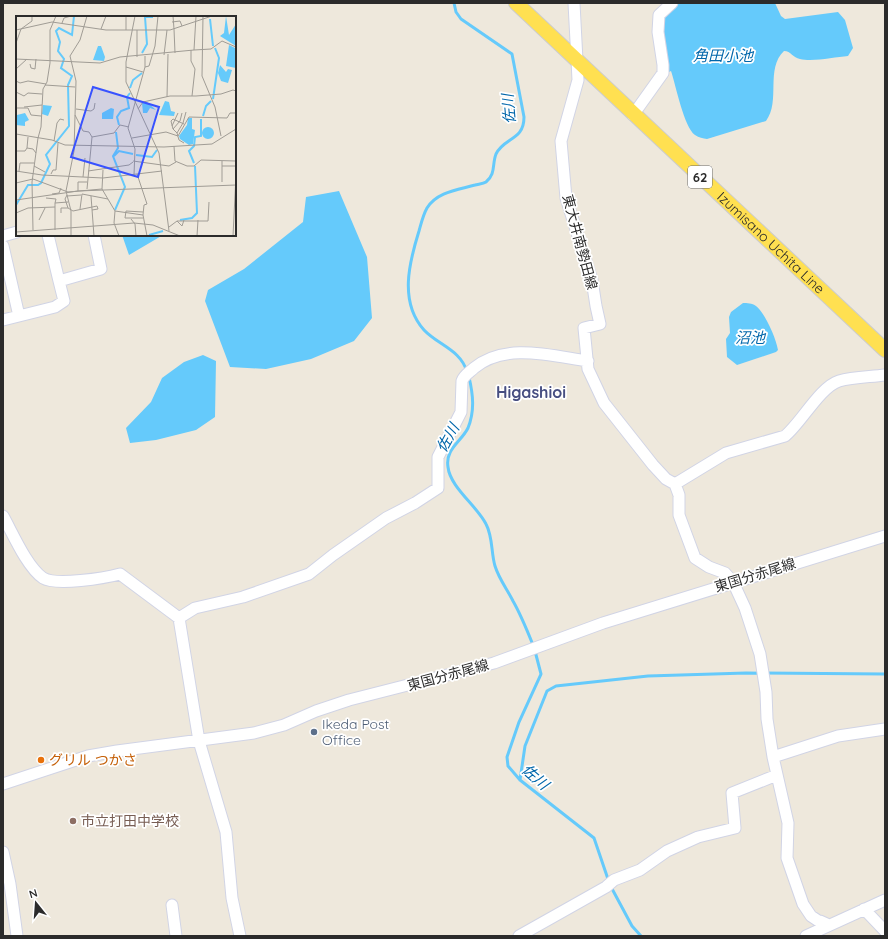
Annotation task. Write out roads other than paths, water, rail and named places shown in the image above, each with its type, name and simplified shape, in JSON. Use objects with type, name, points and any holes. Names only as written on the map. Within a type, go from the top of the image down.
[{"type":"main road","name":"Izumisano Uchita Line","points":[[516,3],[633,115],[885,350]]},
{"type":"street","name":"東大井南勢田線","points":[[574,3],[578,80],[562,141],[566,198],[592,280],[600,324],[584,328],[588,369],[604,403],[653,465],[666,479],[675,484]]},
{"type":"street","points":[[633,115],[663,73],[658,32],[659,15],[672,3]]},
{"type":"street","points":[[3,236],[16,232]]},
{"type":"street","points":[[3,320],[55,307],[64,301],[48,236]]},
{"type":"street","points":[[59,281],[101,270],[94,236]]},
{"type":"street","points":[[3,246],[19,316]]},
{"type":"street","points":[[179,618],[195,608],[243,597],[309,574],[333,554],[386,518],[416,504],[438,488],[438,457],[461,412],[468,374],[481,363],[510,353],[522,352],[588,361]]},
{"type":"street","points":[[829,925],[820,922],[811,916],[803,904],[787,858],[788,824],[774,757],[760,654],[745,608],[734,582],[725,573],[709,567],[695,558],[679,515],[679,495],[675,484],[726,453],[784,436],[792,430],[805,413],[832,385],[839,381],[885,374]]},
{"type":"street","points":[[3,516],[33,569],[45,579],[77,581],[120,574],[179,618],[199,741],[226,832],[232,898],[240,936]]},
{"type":"street","name":"東国分赤尾線","points":[[3,784],[88,756],[254,733],[284,725],[316,711],[349,700],[467,672],[603,623],[885,536]]},
{"type":"street","points":[[774,757],[838,736],[885,729]]},
{"type":"street","points":[[519,936],[610,883],[640,870],[667,851],[698,837],[735,828],[732,793],[777,775]]},
{"type":"street","points":[[3,852],[10,884],[17,936]]},
{"type":"street","points":[[806,936],[885,900]]},
{"type":"street","points":[[172,905],[176,936]]},
{"type":"street","points":[[864,909],[885,931]]},
{"type":"water","name":"角田小池","points":[[679,3],[775,3],[781,16],[785,19],[838,12],[845,20],[853,48],[848,56],[811,60],[798,58],[784,51],[778,58],[775,67],[772,104],[766,121],[707,139],[701,138],[691,131],[687,124],[671,71],[669,72],[662,44],[662,22],[665,16]]},
{"type":"water","points":[[339,191],[367,257],[372,318],[354,341],[311,359],[266,369],[230,367],[205,301],[208,290],[244,269],[303,222],[306,197]]},
{"type":"water","points":[[122,236],[161,236],[129,255]]},
{"type":"water","name":"沼池","points":[[743,303],[753,304],[763,314],[770,326],[778,350],[737,365],[727,357],[726,339],[730,333],[729,317],[731,312]]},
{"type":"water","points":[[203,355],[216,361],[215,417],[196,430],[156,440],[130,443],[126,428],[151,402],[162,378],[184,362]]},
{"type":"waterway","name":"佐川","points":[[454,3],[456,12],[461,19],[512,54],[524,117],[521,131],[504,144],[496,154],[493,172],[486,182],[448,192],[436,198],[431,203],[423,217],[412,256],[408,282],[411,307],[416,319],[424,330],[460,358],[467,372]]},
{"type":"waterway","name":"佐川","points":[[469,377],[473,402],[472,415],[468,428],[451,450],[448,467],[454,482],[477,510],[486,524],[490,534],[497,571],[519,612],[533,645]]},
{"type":"waterway","name":"佐川","points":[[535,651],[541,674],[519,722],[507,757],[508,766],[520,780],[594,838],[610,885],[632,926],[641,936]]},
{"type":"waterway","points":[[520,780],[525,746],[547,691],[556,686],[648,676],[746,673],[885,674]]},
{"type":"place","name":"Ikeda Post Office","points":[[314,732]]},
{"type":"place","name":"グリル つかさ","points":[[41,760]]},
{"type":"place","name":"市立打田中学校","points":[[73,821]]},
{"type":"district","name":"Higashioi","points":[[531,392]]}]
